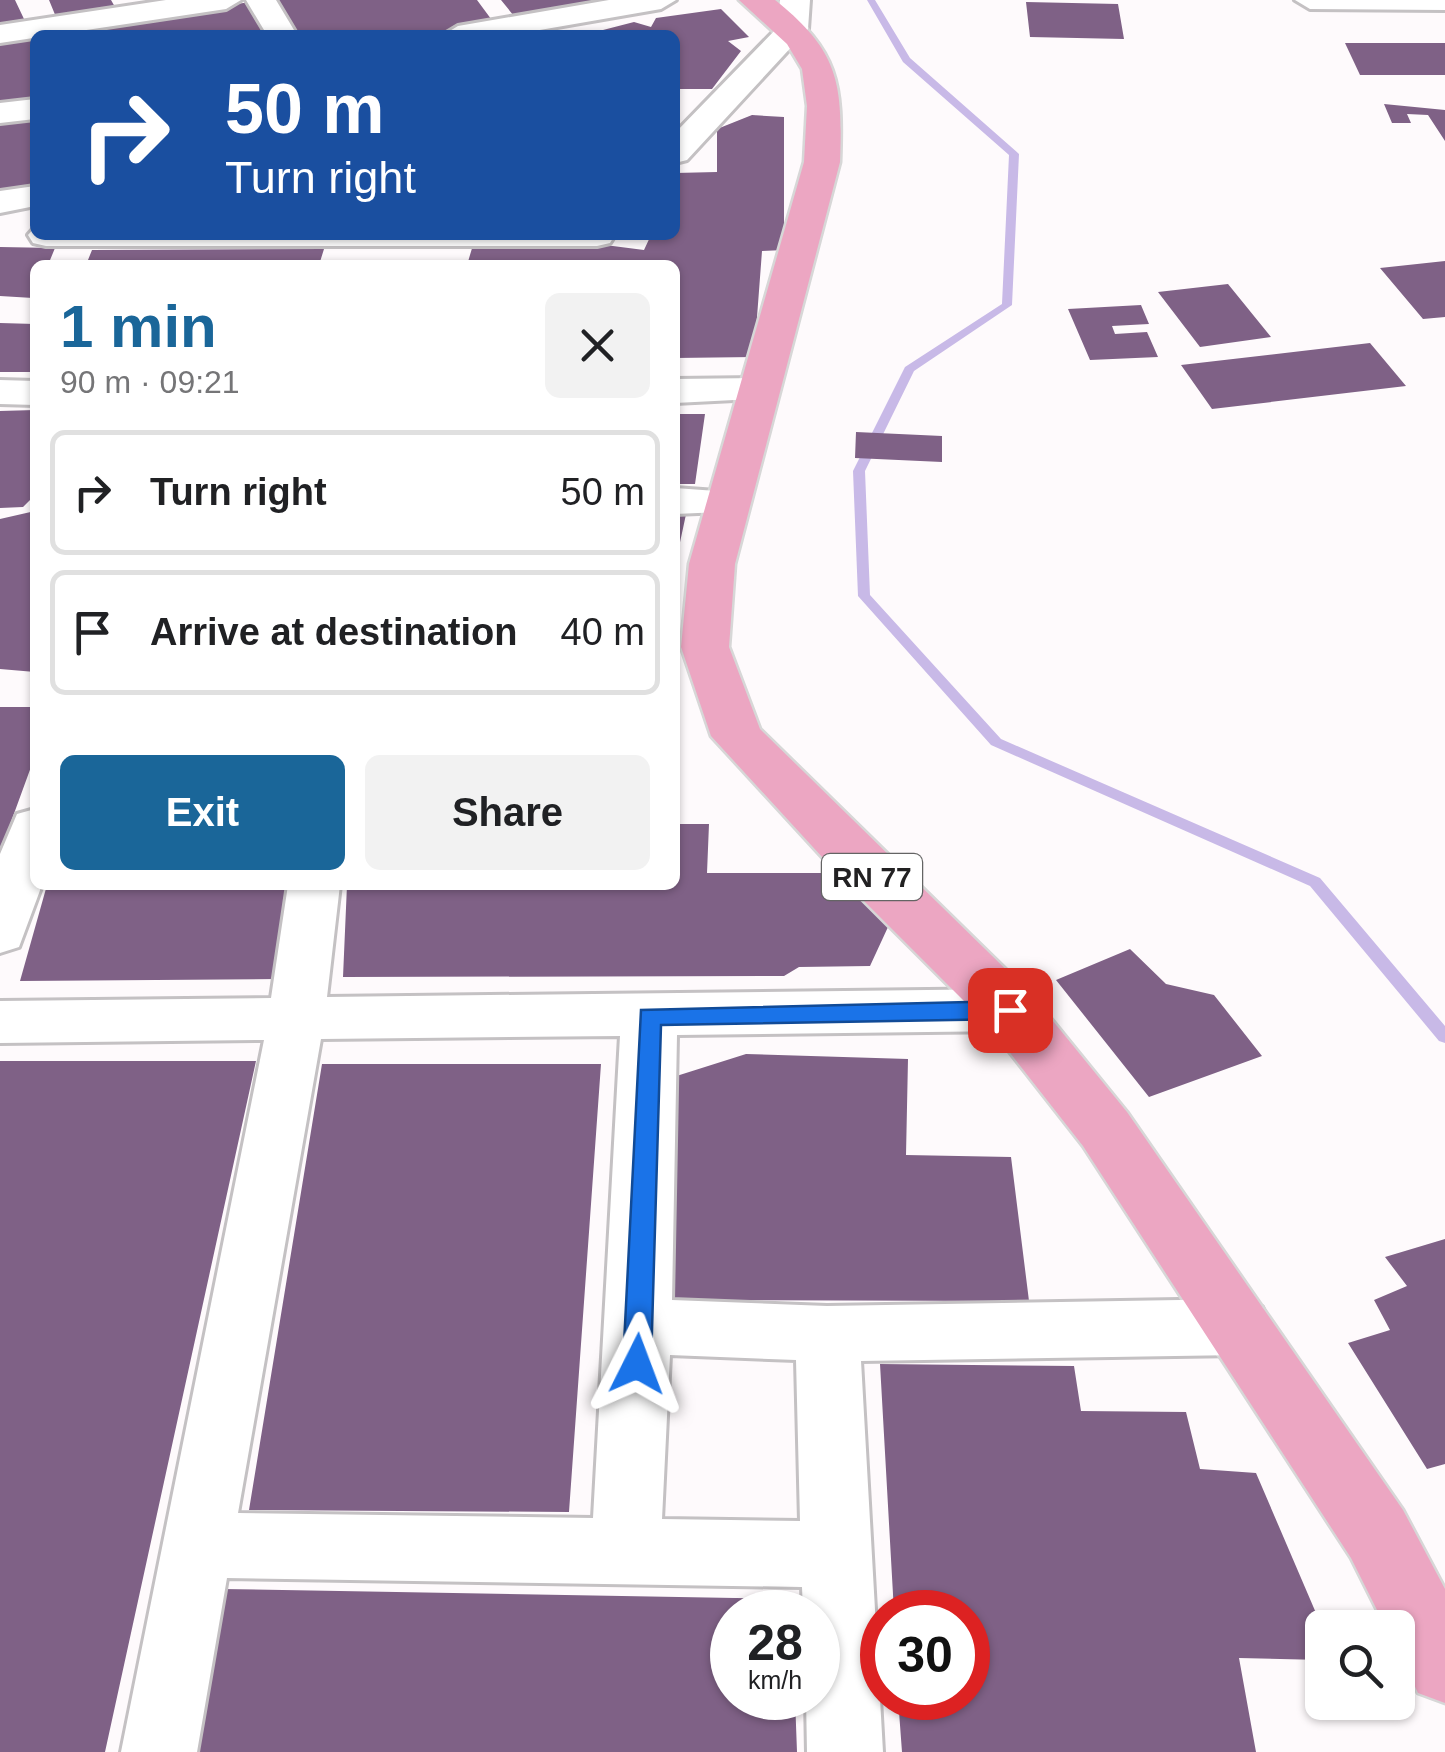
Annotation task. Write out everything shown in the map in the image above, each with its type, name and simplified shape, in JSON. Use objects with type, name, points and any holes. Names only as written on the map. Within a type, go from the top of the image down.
[{"type":"main road","name":"RN 77","points":[[781,10],[824,71],[822,162],[712,564],[705,647],[737,736],[864,868],[1010,1010],[1106,1128],[1376,1534],[1445,1666]]},
{"type":"street","points":[[0,34],[46,21],[226,0]]},
{"type":"street","points":[[261,0],[279,30]]},
{"type":"street","points":[[487,30],[660,0]]},
{"type":"street","points":[[1310,0],[1445,2]]},
{"type":"street","points":[[680,146],[781,10]]},
{"type":"street","points":[[0,113],[30,110]]},
{"type":"street","points":[[0,202],[30,197]]},
{"type":"street","points":[[0,234],[30,235]]},
{"type":"street","points":[[187,240],[339,246],[480,240]]},
{"type":"street","points":[[680,391],[758,390]]},
{"type":"street","points":[[0,392],[30,393]]},
{"type":"street","points":[[680,501],[729,502]]},
{"type":"street","points":[[0,934],[30,843]]},
{"type":"street","points":[[158,1752],[296,1020],[313,890]]},
{"type":"street","points":[[0,1022],[1010,1010]]},
{"type":"street","points":[[625,1551],[640,1326],[649,1016]]},
{"type":"street","points":[[640,1326],[828,1334],[1239,1328]]},
{"type":"street","points":[[828,1334],[845,1752]]},
{"type":"street","points":[[198,1545],[835,1554]]},
{"type":"building","points":[[0,0],[15,0],[24,19],[0,23]]},
{"type":"building","points":[[49,0],[111,0],[115,7],[56,17]]},
{"type":"building","points":[[275,0],[477,0],[494,23],[454,30],[296,30]]},
{"type":"building","points":[[501,0],[625,0],[518,21]]},
{"type":"building","points":[[250,2],[264,30],[63,30]]},
{"type":"building","points":[[1026,2],[1118,4],[1124,39],[1030,37]]},
{"type":"building","points":[[721,9],[749,37],[728,41],[741,51],[712,89],[680,89],[680,30],[603,30],[634,22],[651,27],[656,18]]},
{"type":"building","points":[[30,36],[30,101],[0,105],[0,41]]},
{"type":"building","points":[[1345,43],[1445,43],[1445,75],[1360,75]]},
{"type":"building","points":[[1384,104],[1445,110],[1445,141],[1428,115],[1407,114],[1411,123],[1392,123]]},
{"type":"building","points":[[752,115],[784,117],[784,250],[762,251],[754,357],[680,358],[680,260],[468,260],[473,245],[605,245],[644,250],[649,240],[680,240],[680,173],[717,172],[717,129]]},
{"type":"building","points":[[30,119],[30,190],[0,195],[0,123]]},
{"type":"building","points":[[0,247],[55,248],[50,260],[30,260],[30,298],[0,296]]},
{"type":"building","points":[[324,249],[321,260],[88,260],[92,250]]},
{"type":"building","points":[[1445,261],[1445,317],[1423,319],[1380,268]]},
{"type":"building","points":[[1228,284],[1271,337],[1200,347],[1158,292]]},
{"type":"building","points":[[1141,305],[1149,324],[1112,326],[1115,334],[1147,332],[1158,357],[1090,360],[1068,309]]},
{"type":"building","points":[[0,323],[30,324],[30,372],[0,372]]},
{"type":"building","points":[[1370,343],[1406,386],[1212,409],[1181,365]]},
{"type":"building","points":[[30,410],[30,500],[23,507],[0,508],[0,411]]},
{"type":"building","points":[[680,414],[705,414],[695,484],[680,484]]},
{"type":"building","points":[[856,432],[942,436],[942,462],[855,458]]},
{"type":"building","points":[[680,505],[688,505],[680,542]]},
{"type":"building","points":[[30,512],[30,672],[0,669],[0,519]]},
{"type":"building","points":[[0,707],[30,707],[30,770],[0,852]]},
{"type":"building","points":[[680,824],[709,824],[707,873],[843,873],[888,927],[870,966],[799,967],[784,976],[343,977],[347,890],[680,890]]},
{"type":"building","points":[[46,890],[294,890],[277,979],[20,981]]},
{"type":"building","points":[[1130,949],[1166,984],[1214,995],[1262,1056],[1149,1097],[1056,980]]},
{"type":"building","points":[[746,1054],[908,1059],[906,1155],[1011,1157],[1029,1301],[669,1300],[667,1079]]},
{"type":"building","points":[[0,1061],[256,1061],[105,1752],[0,1752]]},
{"type":"building","points":[[322,1064],[601,1064],[569,1512],[249,1510]]},
{"type":"building","points":[[1445,1239],[1445,1464],[1427,1469],[1348,1343],[1390,1330],[1374,1300],[1407,1286],[1385,1257]]},
{"type":"building","points":[[880,1364],[1074,1366],[1081,1411],[1186,1412],[1200,1469],[1256,1473],[1315,1610],[1305,1610],[1305,1660],[1239,1658],[1256,1752],[902,1752],[900,1720],[990,1720],[990,1590],[893,1590]]},
{"type":"building","points":[[222,1589],[710,1598],[710,1720],[796,1720],[797,1752],[196,1752]]},
{"type":"waterway","points":[[871,0],[906,60],[1014,154],[1007,305],[909,369],[859,471],[864,596],[996,742],[1315,882],[1445,1037]]},
{"type":"route","points":[[637,1364],[649,1016],[1010,1010]]}]
